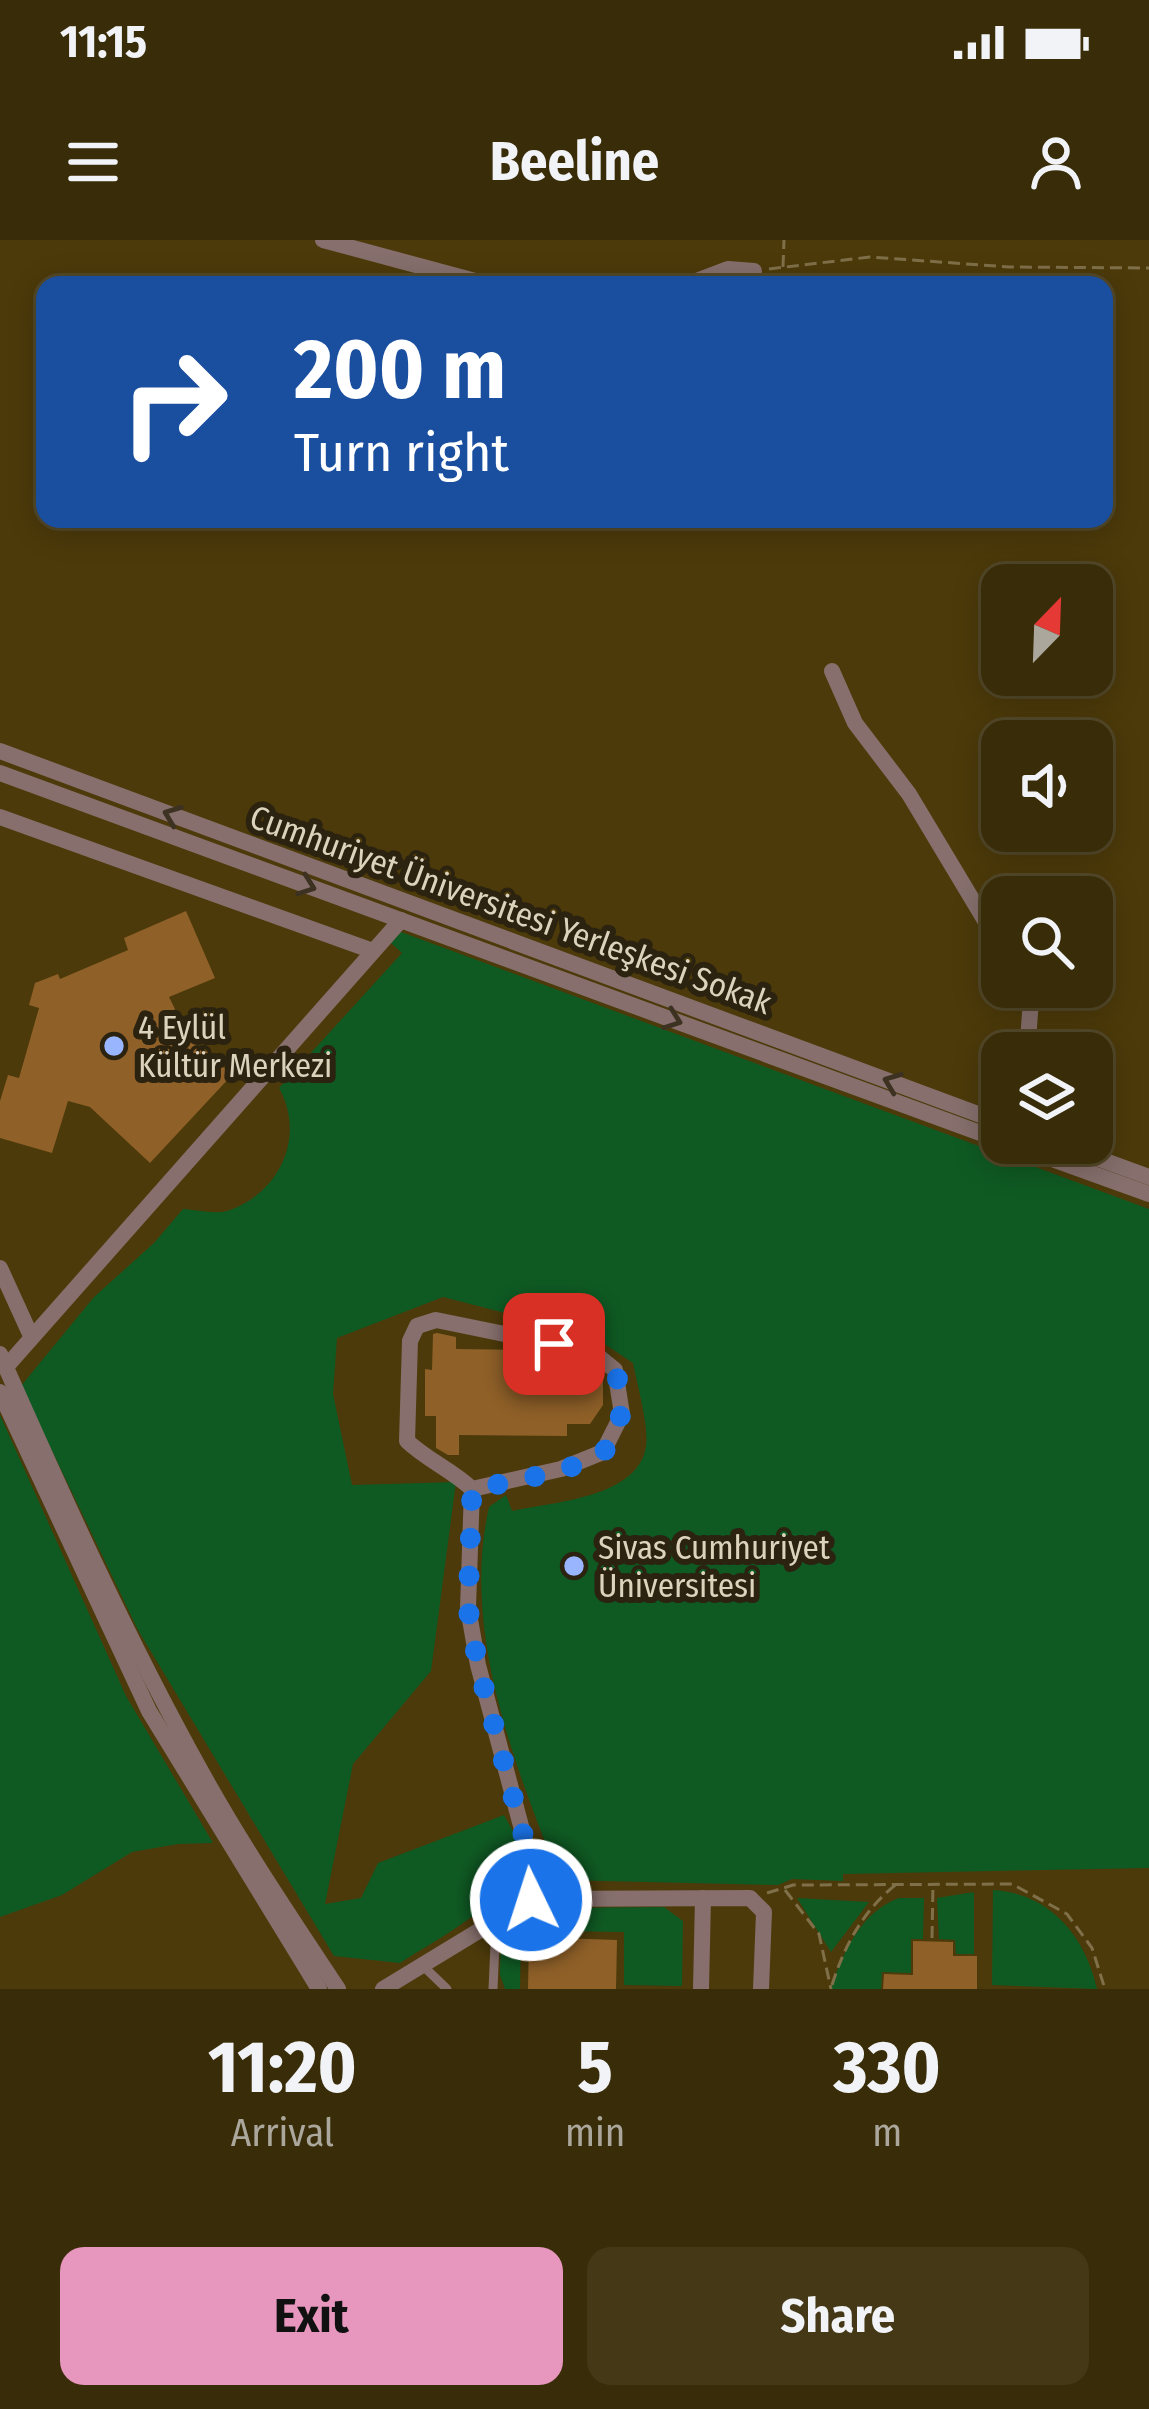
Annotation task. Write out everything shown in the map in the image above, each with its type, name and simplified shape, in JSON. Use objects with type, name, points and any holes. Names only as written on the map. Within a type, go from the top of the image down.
[{"type":"street","points":[[322,240],[456,276]]},
{"type":"street","points":[[710,276],[728,269],[754,271]]},
{"type":"street","points":[[832,670],[855,723],[909,794],[981,915]]},
{"type":"street","name":"Cumhuriyet Üniversitesi Yerleşkesi Sokak","points":[[0,751],[981,1115]]},
{"type":"street","name":"Cumhuriyet Üniversitesi Yerleşkesi Sokak","points":[[0,773],[981,1133]]},
{"type":"street","points":[[0,818],[373,951]]},
{"type":"street","name":"Cumhuriyet Üniversitesi Yerleşkesi Sokak","points":[[338,1989],[182,1737],[56,1485],[3,1361],[31,1336],[401,920]]},
{"type":"street","name":"Cumhuriyet Üniversitesi Yerleşkesi Sokak","points":[[1066,1164],[1149,1194]]},
{"type":"street","points":[[1113,1164],[1149,1177]]},
{"type":"street","points":[[0,1268],[31,1336]]},
{"type":"street","points":[[472,1489],[561,1469],[603,1452],[622,1414],[615,1370],[593,1352],[436,1320],[417,1326],[410,1341],[407,1441],[472,1489],[468,1608],[478,1665],[540,1898]]},
{"type":"street","points":[[0,1392],[149,1711],[319,1989]]},
{"type":"street","points":[[383,1989],[496,1918],[540,1898],[750,1898],[764,1912],[761,1989]]},
{"type":"street","points":[[700,1989],[704,1898]]},
{"type":"lane","points":[[494,1989],[496,1918]]},
{"type":"lane","points":[[421,1964],[447,1989]]},
{"type":"path","points":[[782,267],[784,240]]},
{"type":"path","points":[[754,271],[870,256],[1010,267],[1149,268]]},
{"type":"path","points":[[932,1938],[933,1882]]},
{"type":"path","points":[[831,1987],[854,1932],[882,1895],[898,1883]]},
{"type":"path","points":[[750,1898],[783,1888],[1012,1884],[1066,1914],[1092,1948],[1105,1989]]},
{"type":"path","points":[[783,1888],[819,1934],[831,1987]]},
{"type":"green space","points":[[401,932],[981,1147],[981,1164],[1027,1164],[1149,1209],[1149,1868],[843,1874],[843,1881],[792,1879],[778,1885],[560,1880],[510,1745],[487,1649],[482,1554],[489,1507],[506,1495],[512,1511],[570,1500],[628,1477],[646,1446],[642,1405],[633,1363],[591,1335],[443,1297],[337,1338],[333,1394],[352,1485],[456,1482],[431,1671],[353,1764],[325,1904],[361,1898],[378,1863],[504,1815],[517,1841],[517,1860],[509,1879],[477,1912],[400,1963],[334,1956],[138,1630],[21,1386],[94,1297],[154,1243],[183,1209],[230,1210],[248,1202],[275,1176],[289,1143],[290,1125],[279,1088],[402,953],[391,943]]},
{"type":"green space","points":[[0,1415],[126,1696],[213,1843],[132,1852],[62,1895],[0,1917]]},
{"type":"green space","points":[[993,1890],[1032,1899],[1062,1921],[1084,1952],[1097,1989],[992,1985]]},
{"type":"green space","points":[[974,1892],[974,1954],[956,1954],[955,1940],[939,1939],[937,1898]]},
{"type":"green space","points":[[797,1898],[869,1902],[831,1952]]},
{"type":"green space","points":[[899,1898],[924,1898],[923,1939],[911,1939],[911,1973],[882,1972],[881,1989],[831,1989],[855,1935],[874,1913]]},
{"type":"green space","points":[[664,1907],[683,1921],[682,1986],[624,1985],[624,1932],[553,1931],[553,1908]]},
{"type":"green space","points":[[539,1908],[539,1930],[521,1931],[520,1989],[505,1989],[500,1975],[501,1924]]},
{"type":"building","name":"4 Eylül Kültür Merkezi","points":[[186,911],[215,978],[169,997],[175,1009],[168,1016],[232,1075],[150,1163],[90,1107],[68,1101],[52,1153],[0,1138],[0,1101],[8,1075],[19,1078],[39,1008],[29,1005],[35,983],[58,974],[60,979],[128,950],[124,938]]},
{"type":"building","points":[[433,1334],[456,1337],[456,1349],[518,1350],[544,1359],[587,1364],[603,1377],[603,1405],[590,1424],[567,1424],[567,1436],[459,1435],[459,1455],[448,1455],[436,1448],[436,1416],[425,1416],[425,1369],[432,1370]]},
{"type":"building","points":[[529,1937],[617,1940],[616,1989],[528,1989]]},
{"type":"building","points":[[913,1941],[953,1942],[953,1956],[977,1956],[977,1989],[883,1989],[884,1974],[913,1975]]},
{"type":"place","name":"4 Eylül Kültür Merkezi","points":[[114,1046]]},
{"type":"place","name":"Sivas Cumhuriyet Üniversitesi","points":[[574,1566]]},
{"type":"route","points":[[531,1900],[540,1898],[478,1665],[468,1608],[472,1489],[561,1469],[603,1452],[614,1433],[622,1414],[615,1370],[593,1352],[554,1344]]}]
